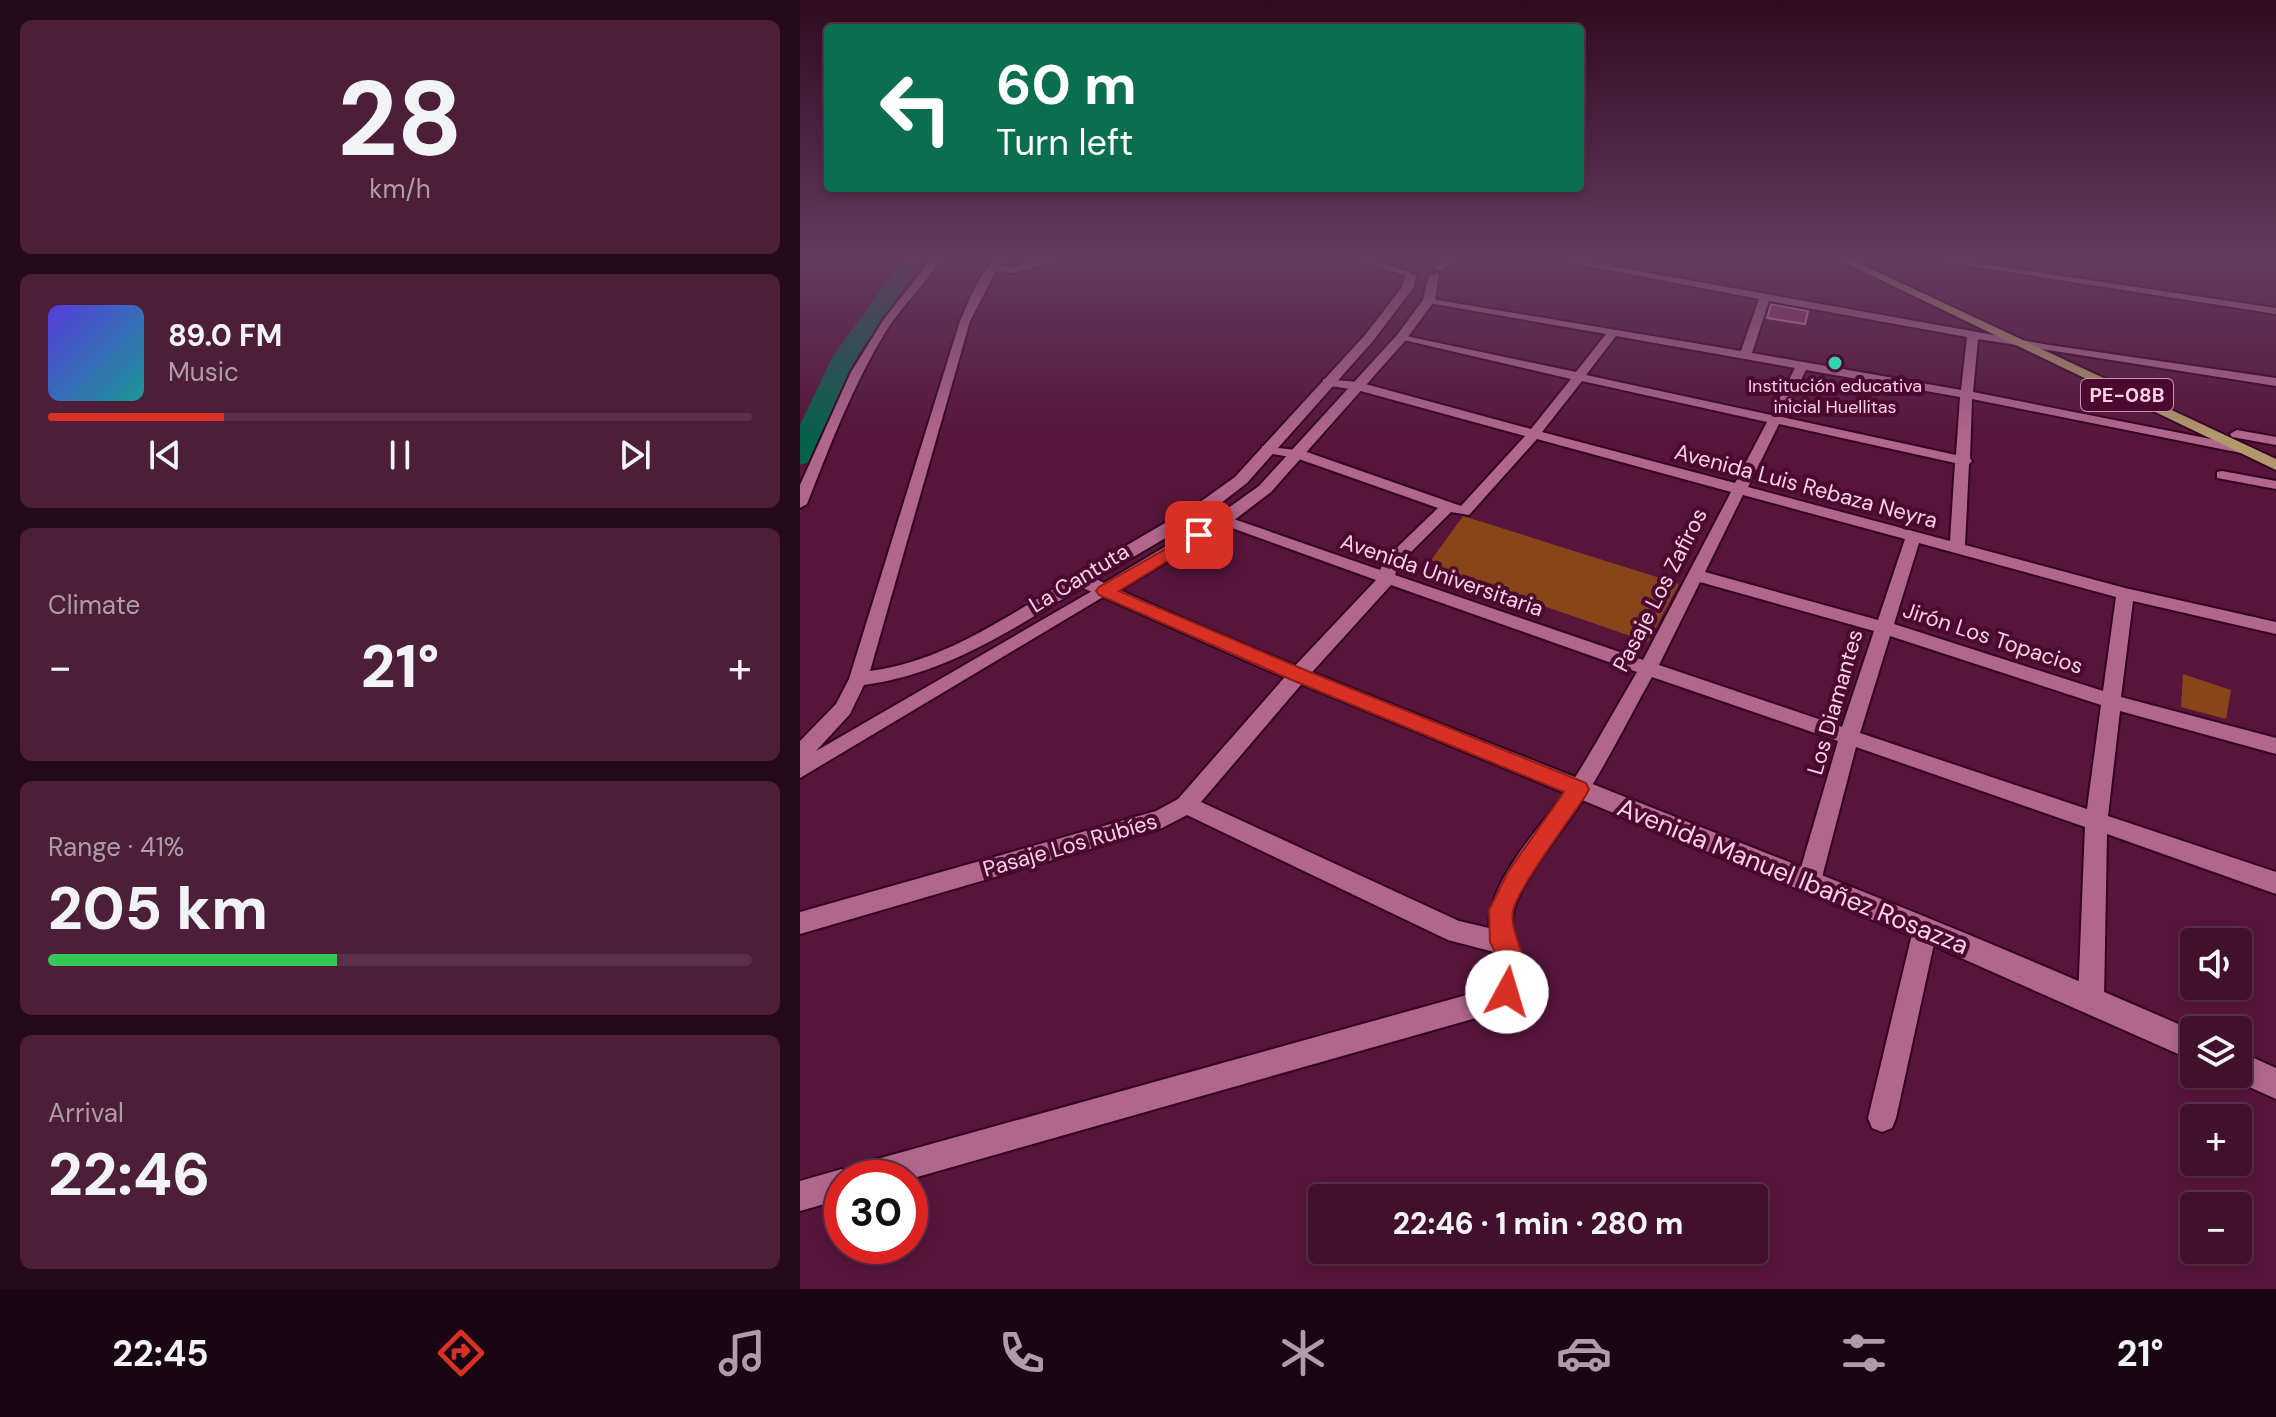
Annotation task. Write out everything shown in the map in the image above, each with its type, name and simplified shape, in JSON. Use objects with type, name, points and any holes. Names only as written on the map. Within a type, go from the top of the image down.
[{"type":"main road","name":"PE-08B","points":[[1966,318],[2239,442],[2276,453]]},
{"type":"main road","name":"PE-08B","points":[[1986,318],[2239,442],[2276,465]]},
{"type":"street","points":[[800,504],[849,386],[891,318]]},
{"type":"street","points":[[800,754],[843,709],[858,679],[966,318]]},
{"type":"street","name":"La Cantuta","points":[[858,679],[888,677],[930,664],[1202,509],[1241,480],[1384,318]]},
{"type":"street","name":"La Cantuta","points":[[800,770],[1223,520],[1265,489],[1299,454],[1416,318]]},
{"type":"street","points":[[1527,318],[2239,442],[2276,441]]},
{"type":"street","points":[[1745,357],[1758,318]]},
{"type":"street","points":[[1893,318],[2049,348],[2276,382]]},
{"type":"street","points":[[1957,549],[1965,461],[1964,394],[1973,332]]},
{"type":"street","name":"Pasaje Los Rubíes","points":[[800,923],[1162,819],[1186,805],[1298,675],[1382,586],[1391,563],[1456,510],[1533,435],[1612,334]]},
{"type":"street","points":[[1401,338],[1965,461]]},
{"type":"street","name":"Pasaje Los Zafiros","points":[[1502,942],[1501,910],[1516,880],[1579,789],[1647,670],[1801,368]]},
{"type":"street","name":"Avenida Luis Rebaza Neyra","points":[[1327,382],[1358,386],[2125,594],[2276,628]]},
{"type":"street","points":[[1267,449],[1299,454],[1456,510]]},
{"type":"street","points":[[2222,475],[2276,485]]},
{"type":"street","name":"Avenida Universitaria","points":[[1223,520],[1647,670],[2276,883]]},
{"type":"street","name":"Los Diamantes","points":[[1809,881],[1849,736],[1913,538]]},
{"type":"street","name":"Jirón Los Topacios","points":[[1695,575],[1883,627],[2111,701],[2276,746]]},
{"type":"street","name":"Avenida Manuel Ibañez Rosazza","points":[[1081,580],[1298,675],[1809,881],[2180,1040]]},
{"type":"street","points":[[2091,999],[2096,821],[2125,594]]},
{"type":"street","points":[[843,709],[850,720],[879,723]]},
{"type":"street","points":[[927,1160],[1483,1003],[1507,992],[1516,979],[1515,965],[1502,942],[1457,932],[1186,805]]},
{"type":"street","points":[[1882,1118],[1925,930]]},
{"type":"street","points":[[2252,1073],[2276,1084]]},
{"type":"street","points":[[800,1196],[824,1189]]},
{"type":"shaded area","points":[[1463,516],[1679,584],[1648,642],[1427,566]]},
{"type":"shaded area","points":[[2183,674],[2231,690],[2226,719],[2181,707]]},
{"type":"building","points":[[1768,318],[1806,318],[1805,324]]},
{"type":"waterway","points":[[800,456],[845,356],[872,318]]},
{"type":"place","name":"Institución educativa inicial Huellitas","points":[[1835,363]]},
{"type":"route","points":[[1199,535],[1105,591],[1298,675],[1579,789],[1516,880],[1501,910],[1502,942],[1515,965],[1516,979],[1507,992]]}]
